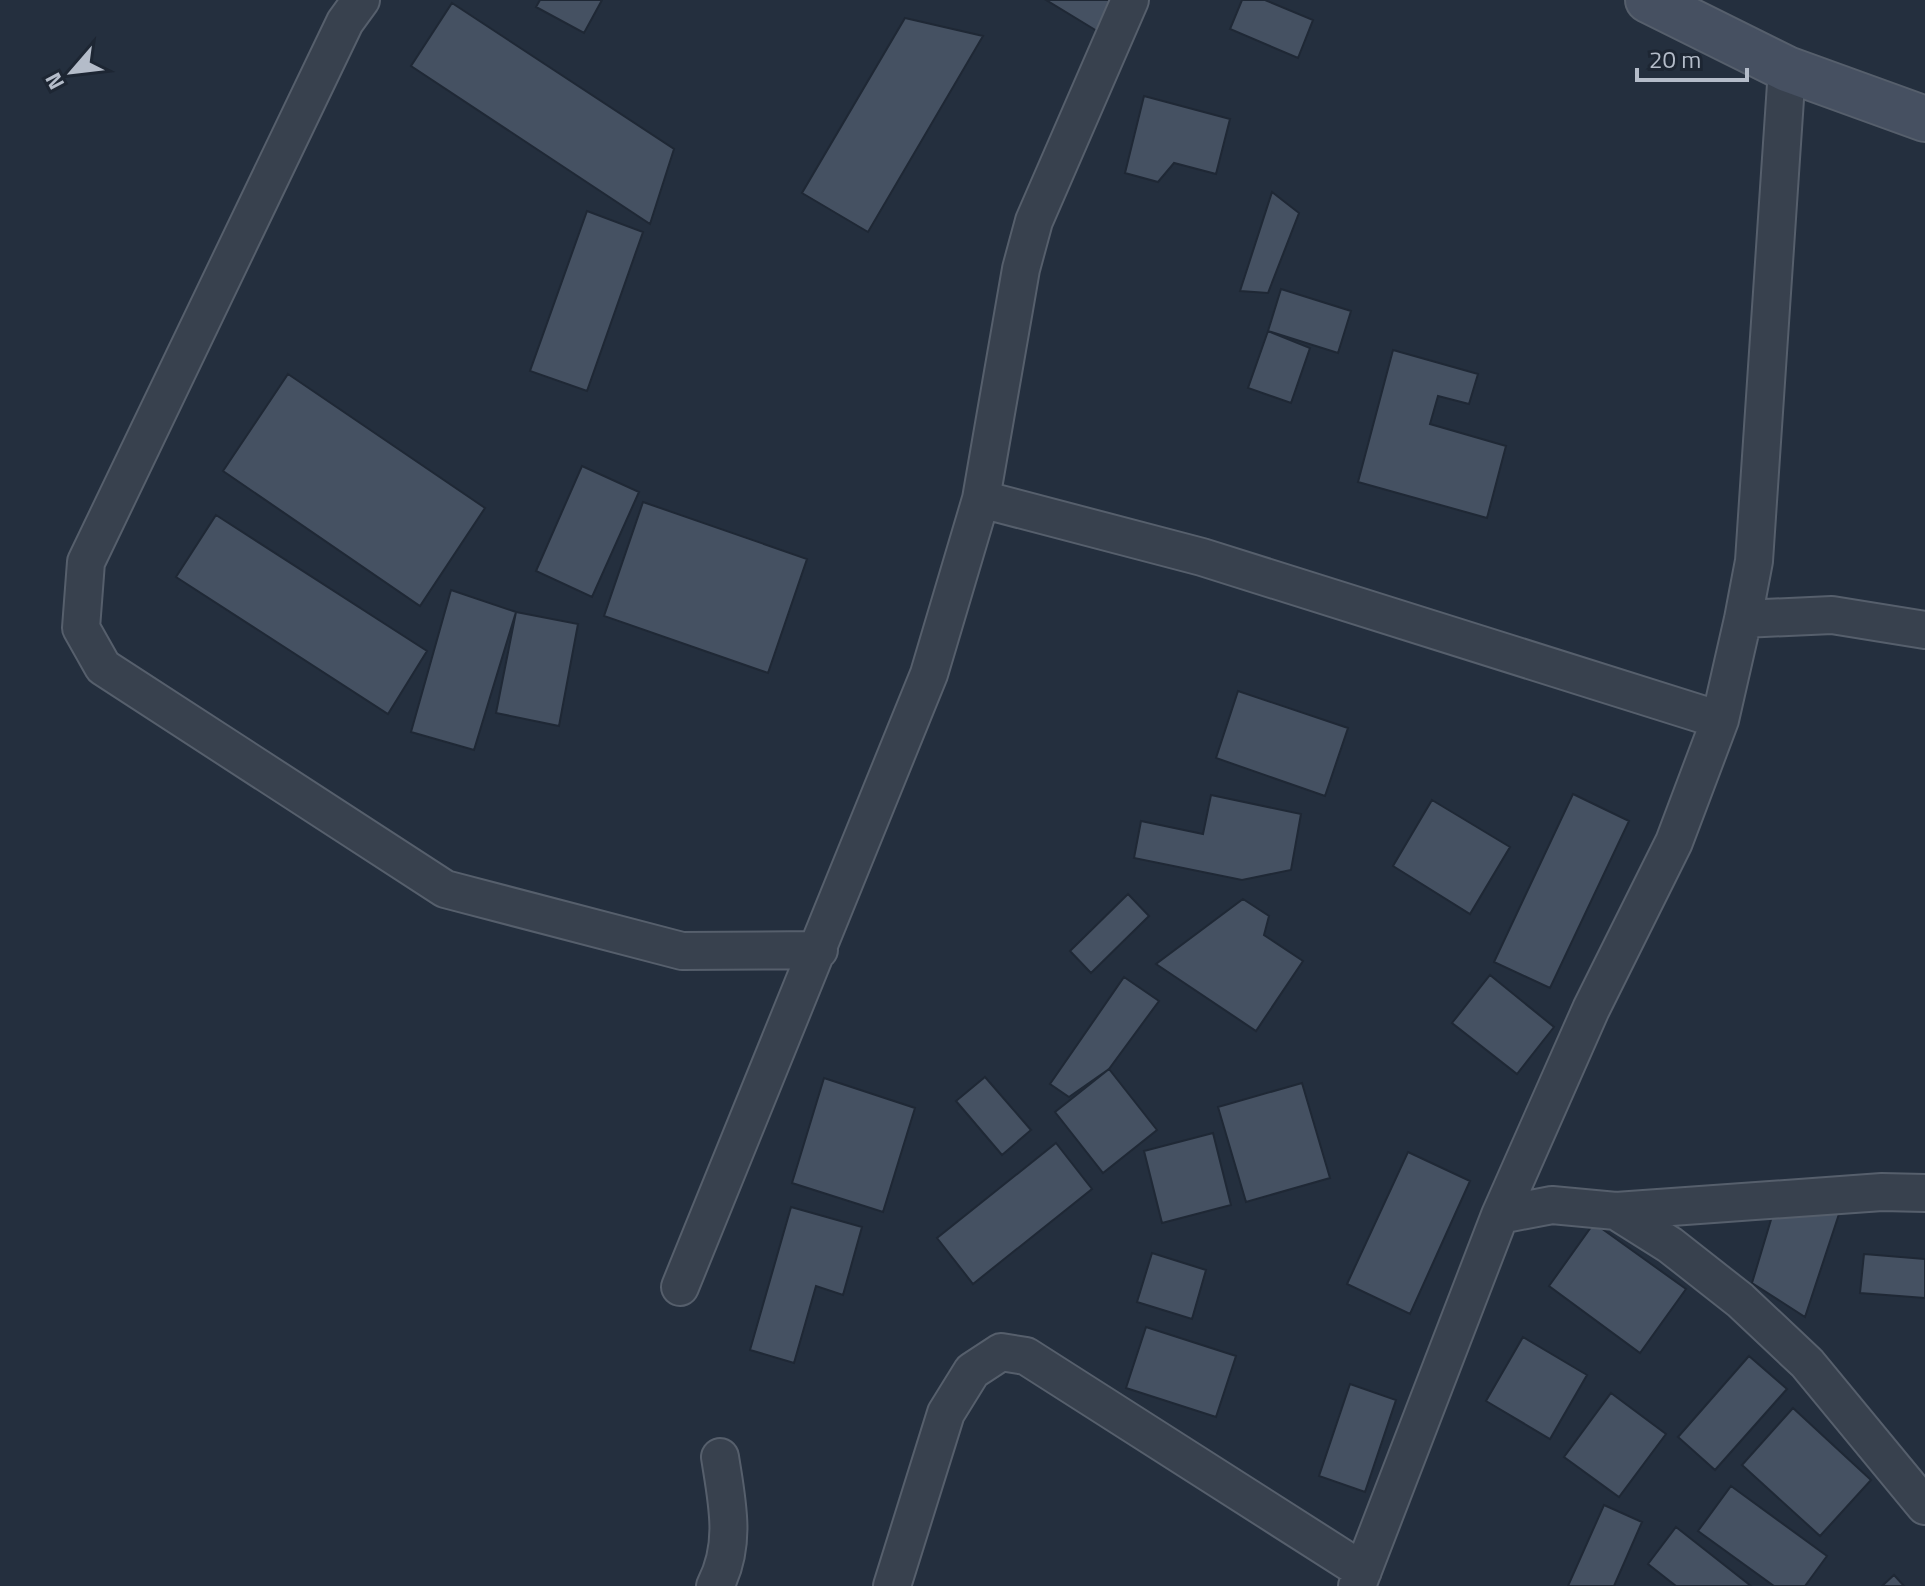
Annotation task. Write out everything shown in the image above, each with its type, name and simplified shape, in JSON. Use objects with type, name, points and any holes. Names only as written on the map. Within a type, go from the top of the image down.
[{"type":"main road","points":[[1648,0],[1787,69],[1925,119]]},
{"type":"street","points":[[361,0],[345,22],[86,562],[81,628],[103,667],[445,889],[682,951],[819,950]]},
{"type":"street","points":[[680,1287],[929,674],[981,499],[1021,269],[1034,221],[1130,0]]},
{"type":"street","points":[[892,1586],[946,1413],[972,1371],[1001,1352],[1026,1356],[1360,1578],[1500,1215],[1591,1009],[1674,842],[1720,720],[1754,561],[1787,69]]},
{"type":"street","points":[[981,499],[1202,557],[1720,720]]},
{"type":"street","points":[[1743,619],[1832,615],[1925,630]]},
{"type":"street","points":[[1500,1215],[1552,1205],[1616,1211],[1882,1192],[1925,1193]]},
{"type":"street","points":[[1616,1211],[1670,1245],[1740,1300],[1807,1363],[1925,1506]]},
{"type":"street","points":[[715,1586],[725,1568],[731,1527],[720,1457]]},
{"type":"building","points":[[540,0],[602,0],[584,33],[536,7]]},
{"type":"building","points":[[1046,0],[1116,0],[1097,31]]},
{"type":"building","points":[[1242,0],[1265,0],[1313,20],[1298,58],[1230,29]]},
{"type":"building","points":[[452,3],[674,149],[650,224],[411,66]]},
{"type":"building","points":[[905,18],[983,36],[868,232],[802,193]]},
{"type":"building","points":[[1144,96],[1230,119],[1216,174],[1174,163],[1158,182],[1125,173]]},
{"type":"building","points":[[1272,192],[1299,213],[1268,293],[1240,291]]},
{"type":"building","points":[[587,211],[643,232],[587,391],[530,371]]},
{"type":"building","points":[[1281,289],[1351,311],[1338,353],[1268,331]]},
{"type":"building","points":[[1268,331],[1310,348],[1291,403],[1248,388]]},
{"type":"building","points":[[1393,350],[1478,374],[1469,404],[1438,396],[1430,424],[1506,446],[1487,518],[1358,482]]},
{"type":"building","points":[[288,374],[485,508],[420,606],[223,471]]},
{"type":"building","points":[[582,466],[639,492],[592,597],[536,571]]},
{"type":"building","points":[[643,502],[807,559],[768,673],[604,616]]},
{"type":"building","points":[[216,515],[427,651],[388,714],[176,577]]},
{"type":"building","points":[[451,590],[516,612],[474,750],[411,732]]},
{"type":"building","points":[[516,612],[578,624],[559,726],[496,713]]},
{"type":"building","points":[[1238,691],[1348,728],[1325,796],[1216,758]]},
{"type":"building","points":[[1573,794],[1629,821],[1550,988],[1494,962]]},
{"type":"building","points":[[1211,795],[1301,814],[1291,870],[1242,880],[1134,858],[1141,821],[1203,834]]},
{"type":"building","points":[[1432,800],[1510,847],[1470,914],[1393,866]]},
{"type":"building","points":[[1128,894],[1149,916],[1091,973],[1070,951]]},
{"type":"building","points":[[1243,899],[1269,916],[1264,935],[1303,961],[1256,1031],[1156,964]]},
{"type":"building","points":[[1490,975],[1554,1027],[1517,1074],[1452,1023]]},
{"type":"building","points":[[1124,977],[1159,1001],[1109,1069],[1069,1097],[1050,1084]]},
{"type":"building","points":[[1109,1069],[1157,1130],[1103,1173],[1055,1112]]},
{"type":"building","points":[[985,1077],[1031,1130],[1002,1155],[956,1101]]},
{"type":"building","points":[[824,1078],[915,1108],[883,1212],[792,1183]]},
{"type":"building","points":[[1302,1083],[1330,1178],[1246,1202],[1218,1107]]},
{"type":"building","points":[[1213,1133],[1231,1205],[1162,1223],[1144,1151]]},
{"type":"building","points":[[1056,1143],[1092,1189],[973,1284],[937,1238]]},
{"type":"building","points":[[1408,1152],[1470,1181],[1410,1314],[1347,1284]]},
{"type":"building","points":[[791,1207],[862,1227],[843,1295],[816,1286],[794,1363],[750,1350]]},
{"type":"building","points":[[1840,1211],[1805,1317],[1752,1283],[1773,1213]]},
{"type":"building","points":[[1594,1223],[1686,1289],[1640,1353],[1549,1286]]},
{"type":"building","points":[[1152,1253],[1206,1270],[1192,1319],[1137,1302]]},
{"type":"building","points":[[1864,1254],[1925,1259],[1925,1298],[1860,1293]]},
{"type":"building","points":[[1146,1327],[1236,1356],[1216,1417],[1126,1388]]},
{"type":"building","points":[[1523,1337],[1587,1375],[1550,1439],[1486,1401]]},
{"type":"building","points":[[1749,1356],[1787,1389],[1715,1470],[1678,1437]]},
{"type":"building","points":[[1350,1384],[1396,1400],[1365,1492],[1319,1476]]},
{"type":"building","points":[[1611,1393],[1666,1434],[1619,1497],[1564,1457]]},
{"type":"building","points":[[1793,1408],[1871,1480],[1820,1536],[1742,1465]]},
{"type":"building","points":[[1731,1486],[1827,1556],[1805,1586],[1774,1586],[1698,1531]]},
{"type":"building","points":[[1604,1505],[1642,1522],[1614,1586],[1568,1586]]},
{"type":"building","points":[[1676,1527],[1751,1586],[1676,1586],[1648,1564]]},
{"type":"building","points":[[1894,1575],[1904,1586],[1882,1586]]}]
